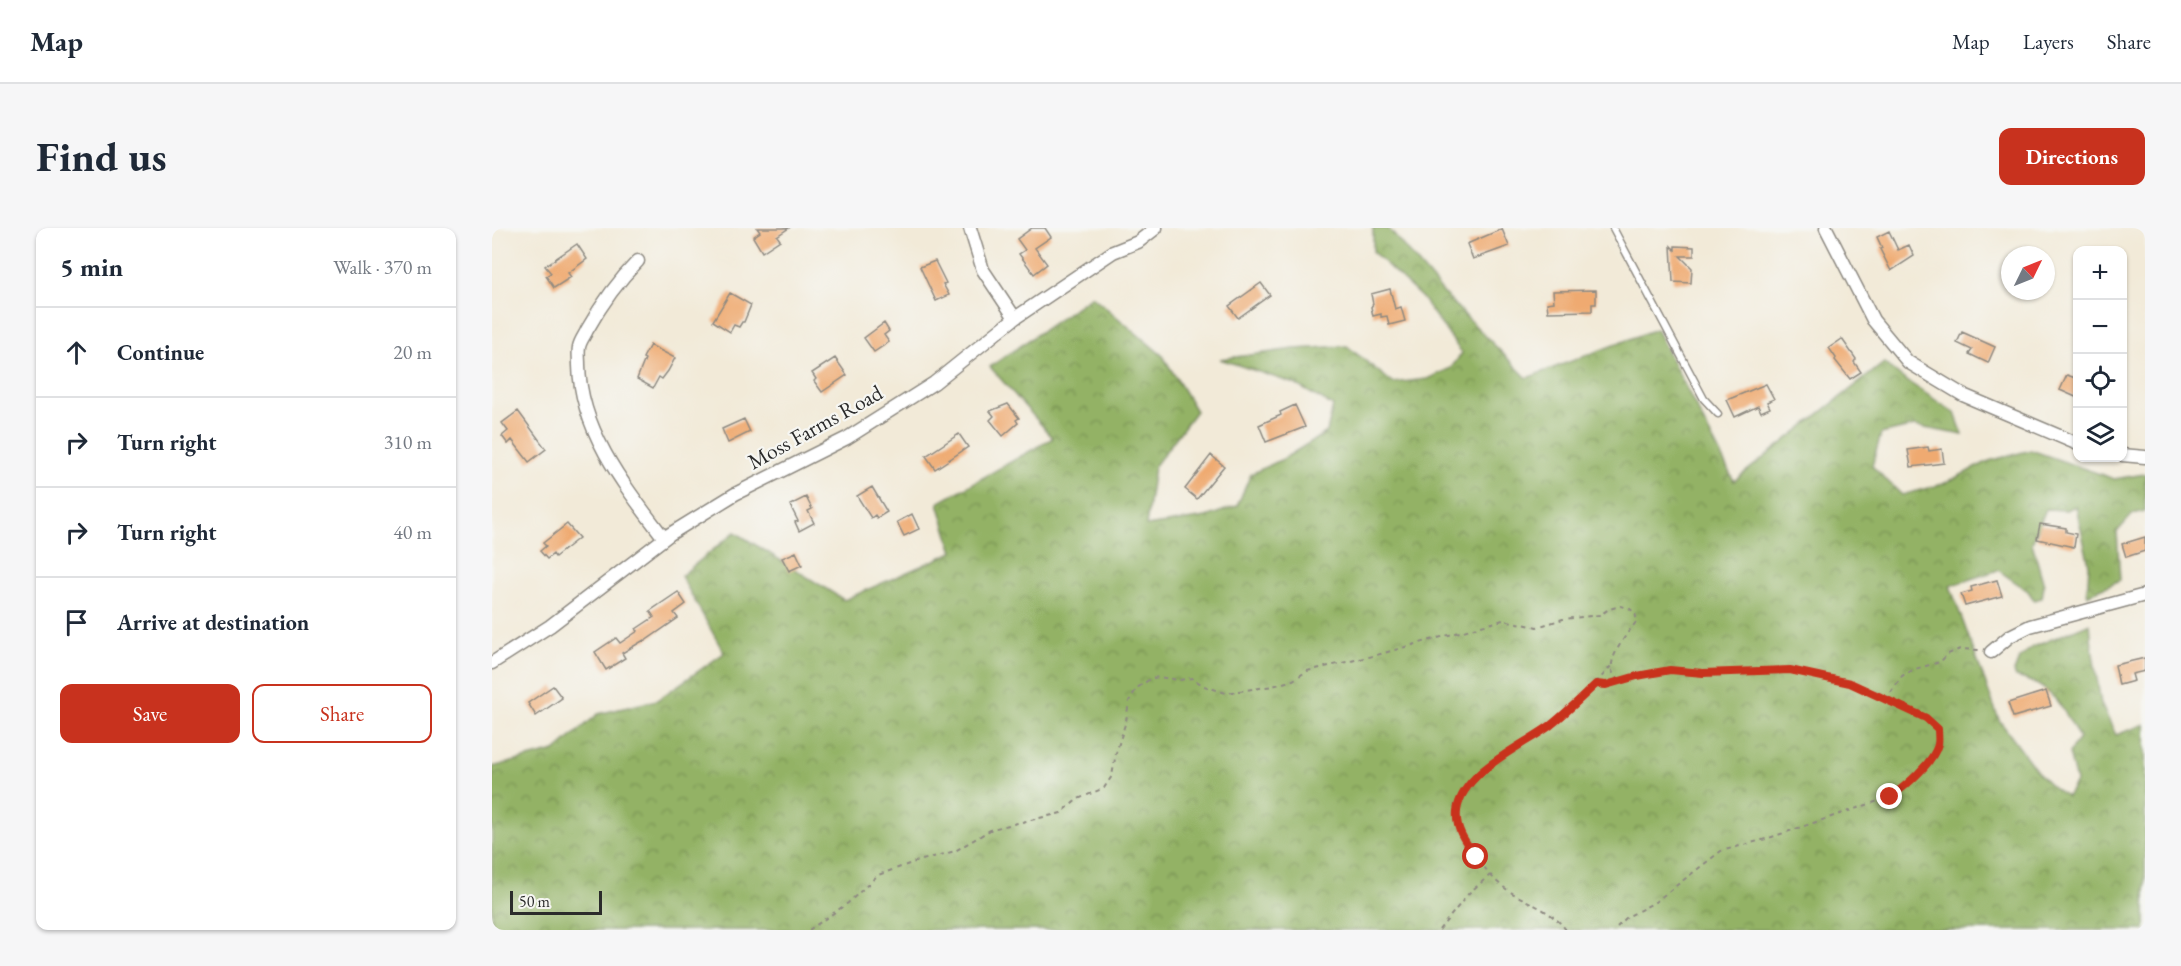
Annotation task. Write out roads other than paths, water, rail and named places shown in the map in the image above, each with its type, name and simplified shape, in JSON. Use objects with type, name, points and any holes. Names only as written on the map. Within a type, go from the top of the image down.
[{"type":"street","points":[[970,228],[983,270],[1015,318]]},
{"type":"street","name":"Moss Farms Road","points":[[493,662],[550,626],[664,538],[735,494],[847,438],[934,383],[1015,318],[1113,252],[1138,242],[1156,228]]},
{"type":"street","points":[[1826,228],[1873,320],[1908,362],[1963,395],[2073,442]]},
{"type":"street","points":[[638,261],[625,274],[597,312],[579,345],[579,379],[588,417],[601,443],[633,497],[664,538]]},
{"type":"street","points":[[2127,455],[2145,457]]},
{"type":"street","points":[[1991,652],[2010,636],[2030,627],[2145,595]]},
{"type":"lane","points":[[1613,228],[1704,399],[1718,414]]}]
